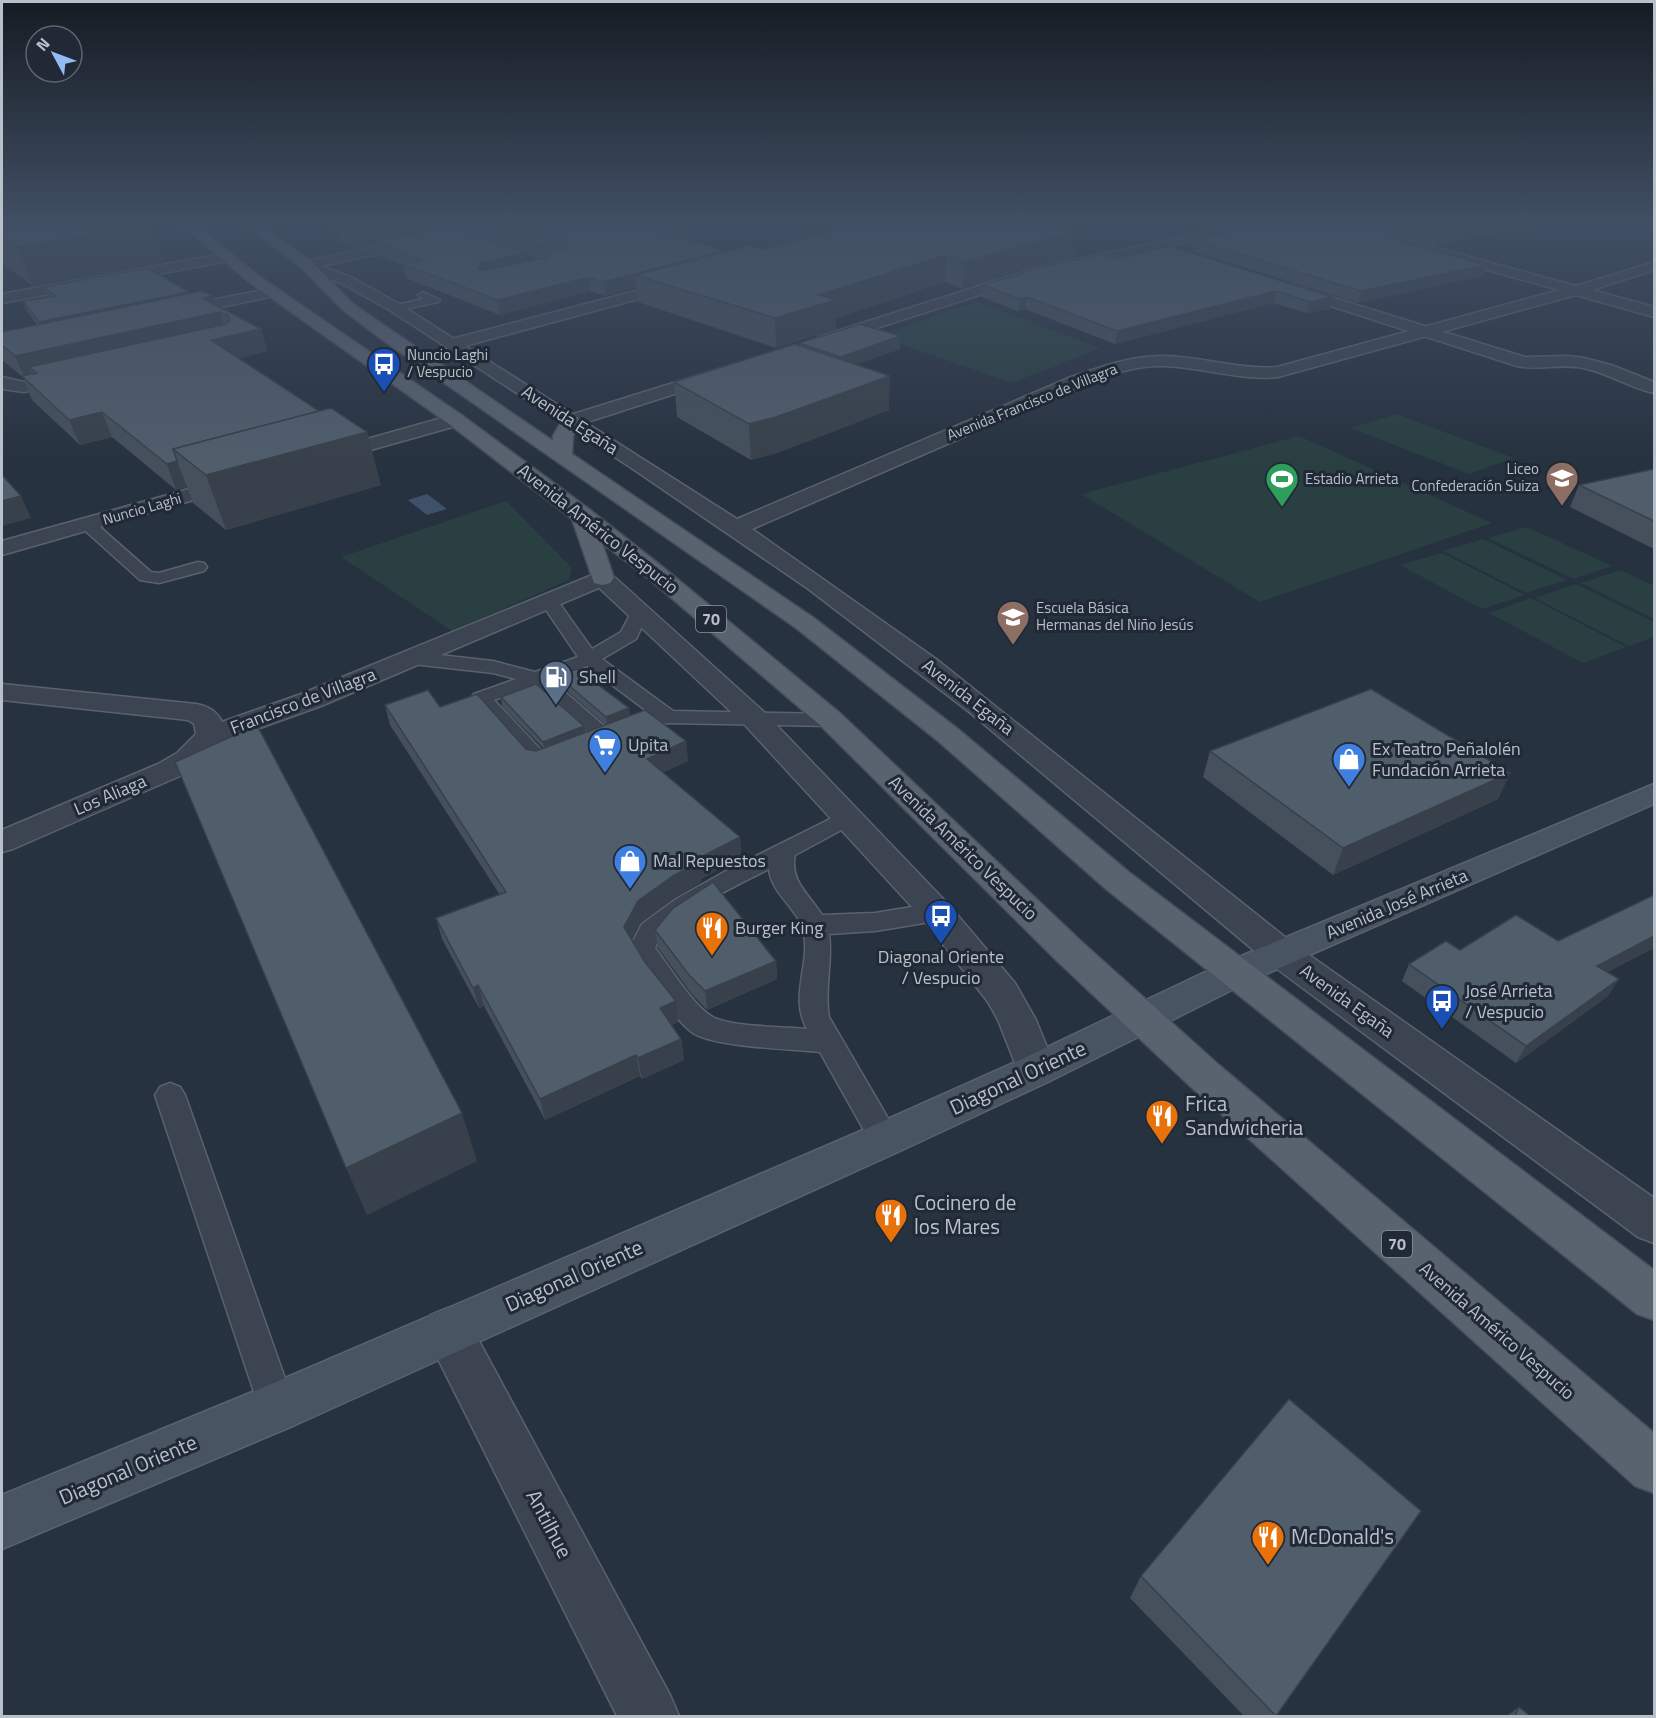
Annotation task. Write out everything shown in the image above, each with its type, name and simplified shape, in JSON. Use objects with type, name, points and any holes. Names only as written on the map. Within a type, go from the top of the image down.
[{"type":"main road","name":"Avenida Américo Vespucio","points":[[290,302],[456,420],[581,514],[656,573],[831,720],[1141,1018],[1654,1467]]},
{"type":"main road","name":"Avenida Américo Vespucio","points":[[342,302],[805,623],[948,735],[1118,881],[1654,1298]]},
{"type":"main road","points":[[562,456],[563,436],[571,421]]},
{"type":"main road","points":[[581,514],[602,578]]},
{"type":"main road","name":"Avenida José Arrieta","points":[[1141,1018],[1235,973],[1654,793]]},
{"type":"main road","name":"Diagonal Oriente","points":[[2,1522],[277,1407],[885,1140],[1141,1018]]},
{"type":"street","points":[[152,317],[186,302]]},
{"type":"street","name":"Avenida Egaña","points":[[386,302],[454,344],[735,528],[874,624],[977,703],[1223,908],[1282,954],[1654,1223]]},
{"type":"street","points":[[454,344],[610,302]]},
{"type":"street","points":[[809,345],[944,302]]},
{"type":"street","points":[[1337,302],[1523,362],[1538,364],[1565,360],[1582,362],[1654,388]]},
{"type":"street","name":"Avenida Francisco de Villagra","points":[[735,528],[1112,368],[1138,362],[1163,361],[1238,373],[1267,374],[1533,302]]},
{"type":"street","points":[[1620,302],[1654,312]]},
{"type":"street","points":[[571,421],[730,370]]},
{"type":"street","points":[[2,382],[5,385],[24,387],[81,374]]},
{"type":"street","points":[[304,463],[456,420]]},
{"type":"street","name":"Nuncio Laghi","points":[[2,549],[247,479]]},
{"type":"street","name":"Francisco de Villagra","points":[[2,692],[196,712],[207,720],[211,736],[311,700],[602,578]]},
{"type":"street","name":"Avenida Américo Vespucio","points":[[602,578],[754,718],[936,912],[1002,993],[1017,1020],[1036,1070]]},
{"type":"street","name":"Los Aliaga","points":[[2,842],[169,770],[188,759],[211,736]]},
{"type":"street","name":"Antilhue","points":[[448,1331],[649,1716]]},
{"type":"lane","points":[[396,308],[413,302]]},
{"type":"lane","points":[[440,302],[446,305]]},
{"type":"lane","points":[[87,524],[146,576],[159,578],[198,567]]},
{"type":"lane","points":[[549,601],[589,659],[668,717]]},
{"type":"lane","points":[[639,613],[629,635],[589,659],[481,698],[540,762],[638,723],[668,717],[831,720]]},
{"type":"lane","points":[[413,658],[493,667],[537,678],[604,736]]},
{"type":"lane","points":[[829,1042],[733,1033],[705,1027],[692,1017],[642,949],[645,939],[655,926],[675,913],[849,817]]},
{"type":"lane","points":[[784,851],[780,864],[781,876],[814,924],[818,945],[812,996],[815,1018],[885,1140]]},
{"type":"lane","points":[[814,924],[841,926],[862,924],[936,912]]},
{"type":"lane","points":[[170,1095],[277,1407]]},
{"type":"green space","points":[[976,302],[1100,348],[1012,383],[878,336]]},
{"type":"green space","points":[[1396,414],[1514,458],[1469,474],[1351,428]]},
{"type":"green space","name":"Estadio Arrieta","points":[[1299,436],[1492,523],[1260,602],[1081,494]]},
{"type":"green space","points":[[506,501],[572,568],[569,580],[452,631],[341,557]]},
{"type":"green space","points":[[1527,527],[1612,566],[1573,579],[1488,538]]},
{"type":"green space","points":[[1483,539],[1567,580],[1526,593],[1443,551]]},
{"type":"green space","points":[[1442,553],[1525,595],[1482,609],[1400,565]]},
{"type":"green space","points":[[1621,570],[1654,586],[1654,619],[1581,583]]},
{"type":"green space","points":[[1576,584],[1654,622],[1654,637],[1629,646],[1535,598]]},
{"type":"green space","points":[[1531,598],[1626,647],[1583,663],[1489,613]]},
{"type":"water","points":[[427,494],[447,509],[427,515],[408,500]]},
{"type":"building","points":[[24,302],[138,302],[39,322]]},
{"type":"building","points":[[147,302],[210,302],[261,329],[211,340],[319,411],[173,449],[177,461],[167,464],[102,412],[69,420],[22,376],[37,373],[29,367],[226,324],[230,320],[228,315],[220,312],[15,356],[2,345],[2,332]]},
{"type":"building","points":[[723,302],[829,302],[775,318]]},
{"type":"building","points":[[1041,302],[1232,302],[1117,331]]},
{"type":"building","points":[[860,324],[900,336],[841,357],[799,343]]},
{"type":"building","points":[[795,344],[890,376],[776,417],[749,424],[674,382]]},
{"type":"building","points":[[331,408],[367,432],[206,475],[173,449]]},
{"type":"building","points":[[1654,469],[1654,521],[1579,485]]},
{"type":"building","points":[[2,475],[21,496],[2,501]]},
{"type":"building","points":[[577,669],[629,708],[606,717],[558,676]]},
{"type":"building","points":[[536,684],[584,726],[543,742],[501,697]]},
{"type":"building","name":"Ex Teatro Peñalolén Fundación Arrieta","points":[[1371,689],[1510,773],[1343,848],[1210,751]]},
{"type":"building","points":[[428,690],[440,707],[477,694],[526,749],[536,751],[645,710],[686,741],[647,759],[740,837],[697,859],[699,862],[673,876],[638,901],[624,927],[645,962],[676,1001],[660,1008],[681,1039],[638,1058],[636,1055],[540,1099],[478,985],[473,988],[436,918],[506,892],[385,705]]},
{"type":"building","points":[[257,725],[462,1113],[346,1168],[175,762]]},
{"type":"building","name":"Burger King","points":[[713,882],[776,961],[705,991],[689,975],[655,930],[673,908]]},
{"type":"building","points":[[1654,895],[1654,936],[1597,966],[1619,979],[1526,1046],[1409,964],[1446,941],[1460,950],[1516,915],[1558,941]]},
{"type":"building","name":"McDonald's","points":[[1289,1399],[1421,1511],[1276,1716],[1141,1576]]},
{"type":"building","points":[[1519,1707],[1530,1716],[1515,1716]]},
{"type":"place","name":"Nuncio Laghi / Vespucio","points":[[384,393]]},
{"type":"place","name":"Liceo Confederación Suiza","points":[[1562,507]]},
{"type":"place","name":"Estadio Arrieta","points":[[1282,508]]},
{"type":"place","name":"Escuela Básica Hermanas del Niño Jesús","points":[[1013,646]]},
{"type":"place","name":"Shell","points":[[556,706]]},
{"type":"place","name":"Upita","points":[[605,774]]},
{"type":"place","name":"Ex Teatro Peñalolén Fundación Arrieta","points":[[1349,788]]},
{"type":"place","name":"Mal Repuestos","points":[[630,890]]},
{"type":"place","name":"Diagonal Oriente / Vespucio","points":[[941,945]]},
{"type":"place","name":"Burger King","points":[[712,957]]},
{"type":"place","name":"José Arrieta / Vespucio","points":[[1442,1030]]},
{"type":"place","name":"Frica Sandwicheria","points":[[1162,1145]]},
{"type":"place","name":"Cocinero de los Mares","points":[[891,1244]]},
{"type":"place","name":"McDonald's","points":[[1268,1566]]}]
